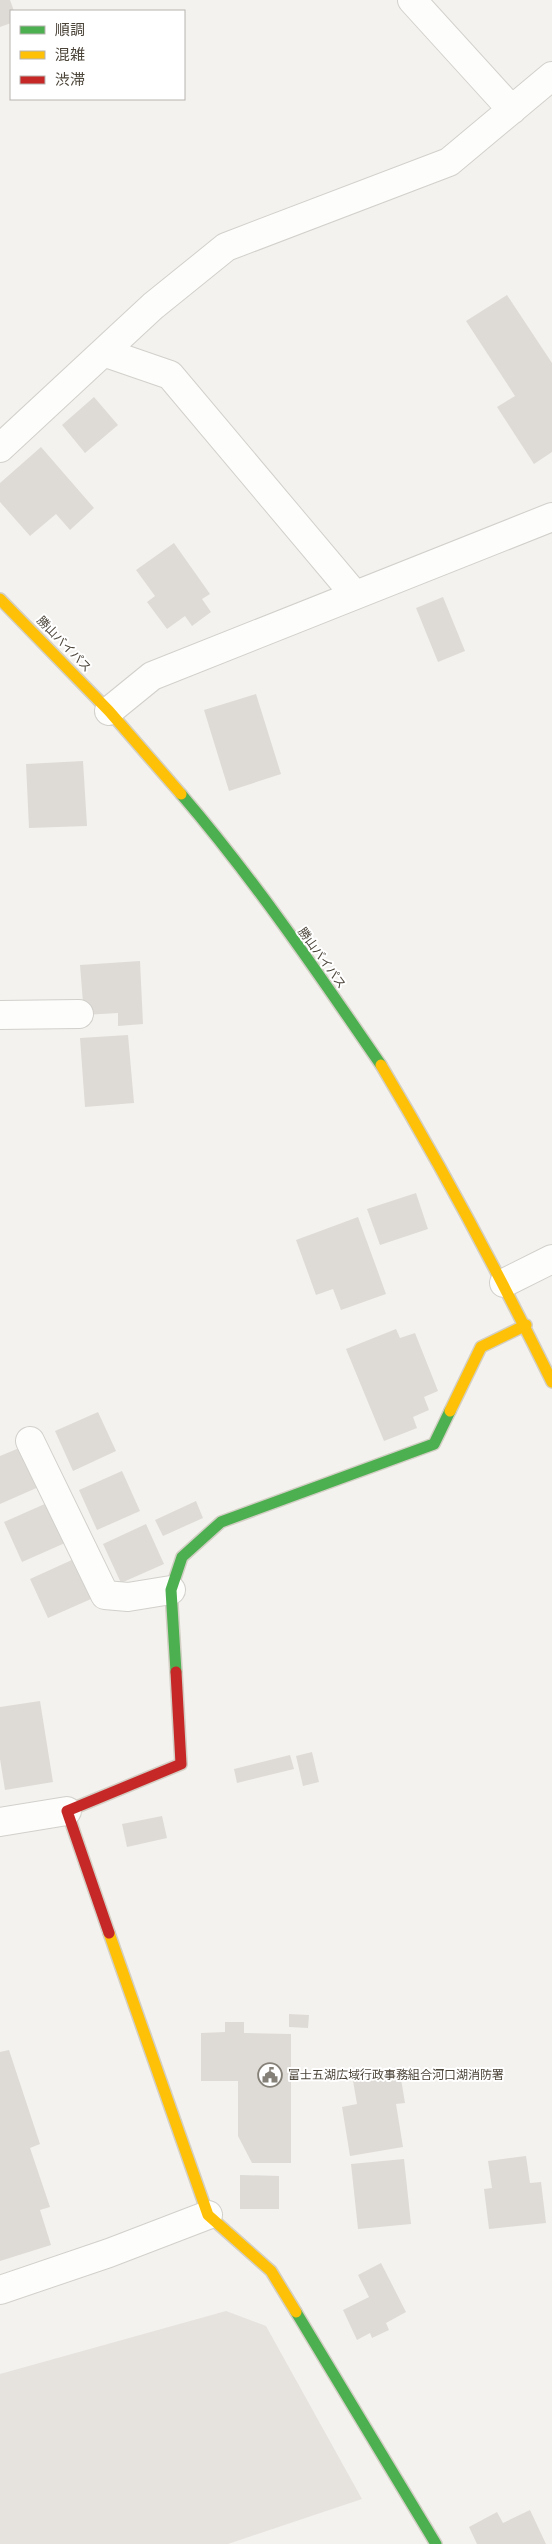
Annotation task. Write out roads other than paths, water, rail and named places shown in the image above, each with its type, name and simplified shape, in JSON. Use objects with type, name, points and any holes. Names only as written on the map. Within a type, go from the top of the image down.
[{"type":"street","points":[[412,0],[512,110]]},
{"type":"street","points":[[0,448],[153,306],[226,247],[449,162],[552,76]]},
{"type":"street","points":[[106,350],[109,354],[170,376],[355,595]]},
{"type":"street","points":[[108,711],[152,676],[552,517]]},
{"type":"street","name":"勝山バイパス","points":[[5,609],[108,711],[206,823],[314,968],[381,1065],[434,1154],[526,1325],[552,1382]]},
{"type":"street","points":[[0,1015],[79,1014]]},
{"type":"street","points":[[504,1283],[552,1259]]},
{"type":"street","points":[[0,1822],[67,1811],[182,1764],[171,1590],[182,1557],[221,1522],[434,1444],[481,1347],[526,1325]]},
{"type":"street","points":[[30,1441],[105,1595],[128,1597],[171,1590]]},
{"type":"street","points":[[67,1811],[208,2215],[271,2271],[436,2544]]},
{"type":"street","points":[[0,2290],[109,2253],[208,2215]]},
{"type":"place","name":"富士五湖広域行政事務組合河口湖消防署","points":[[270,2075]]}]
